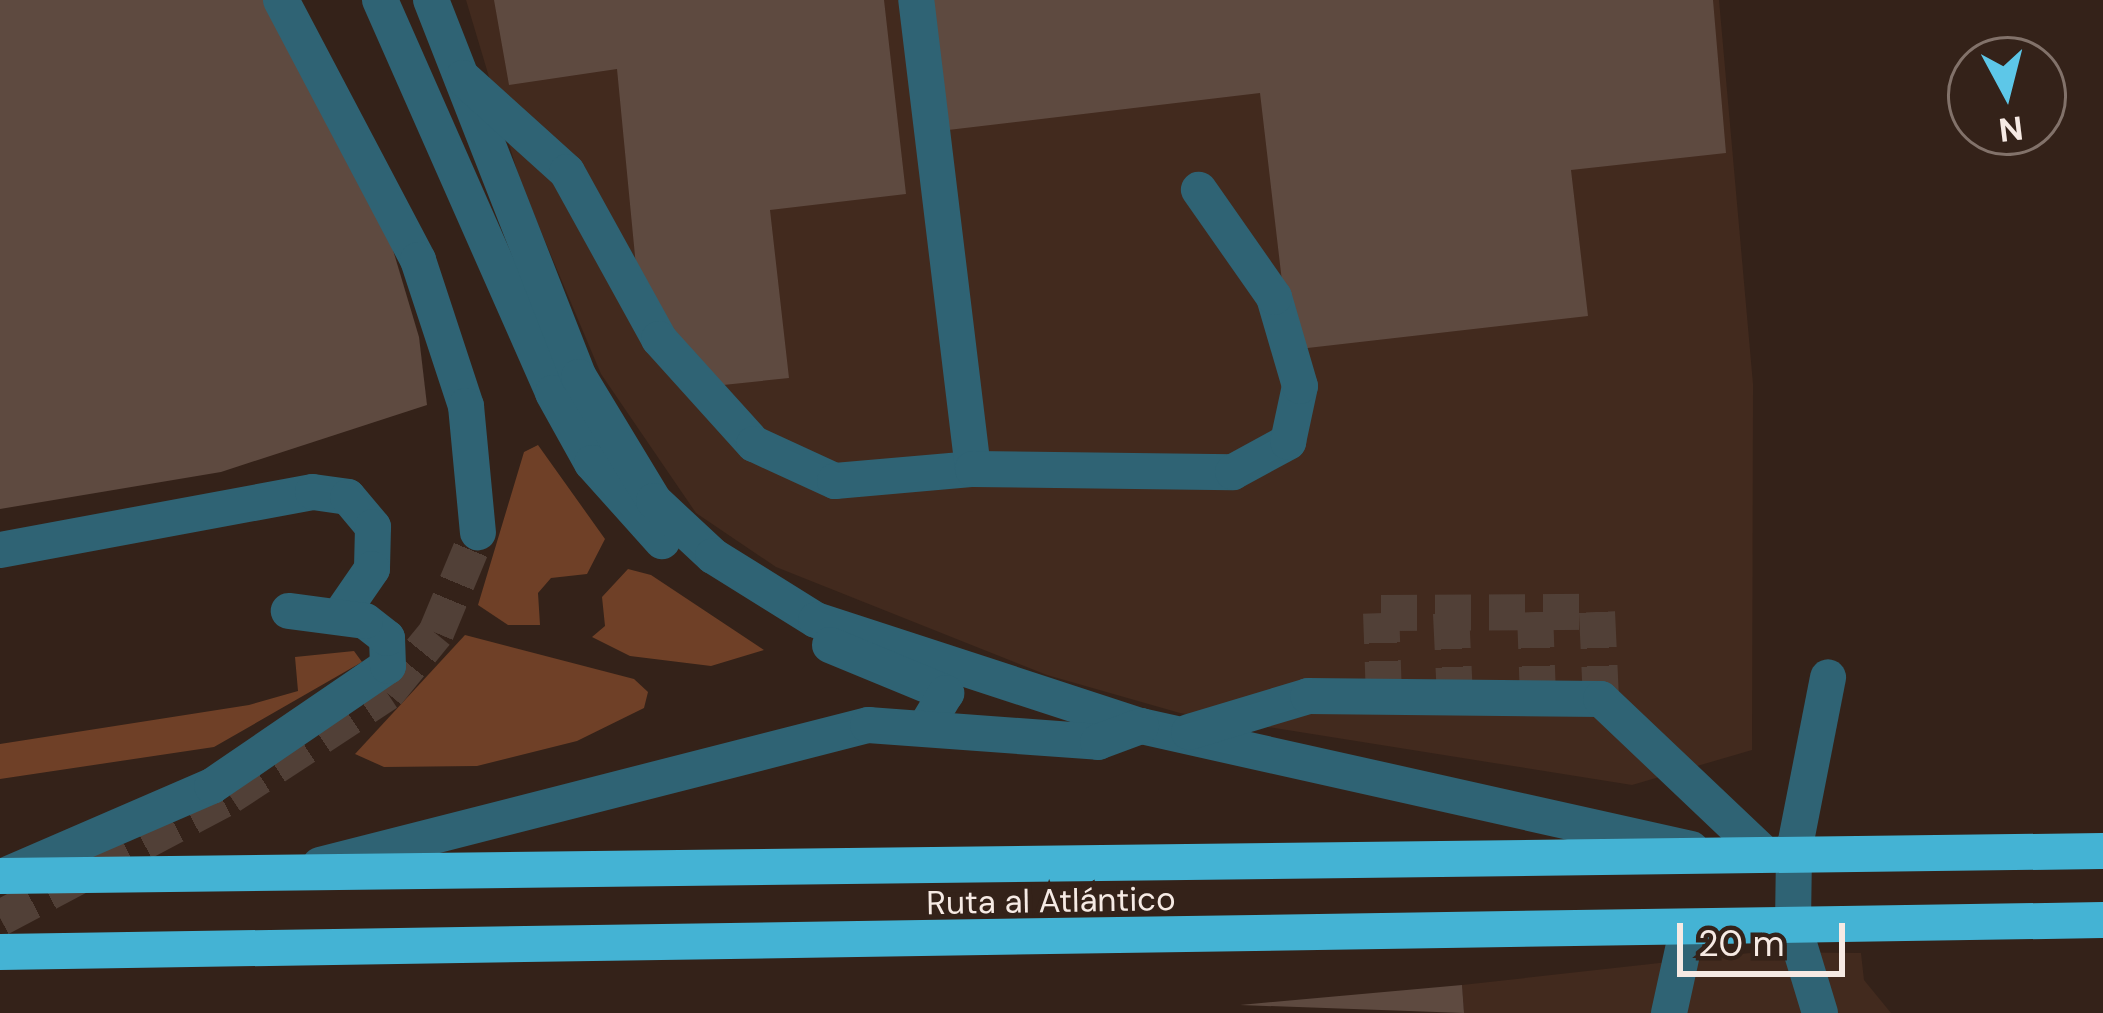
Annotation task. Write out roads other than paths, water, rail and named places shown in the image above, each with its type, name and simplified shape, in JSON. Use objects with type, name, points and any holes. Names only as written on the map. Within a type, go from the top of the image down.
[{"type":"highway","name":"Ruta al Atlántico","points":[[2,876],[1699,850],[2103,851]]},
{"type":"highway","name":"Ruta al Atlántico","points":[[0,952],[1687,931],[1793,924],[2103,920]]},
{"type":"street","points":[[281,0],[425,277],[466,406],[478,532]]},
{"type":"street","points":[[380,0],[592,463],[700,577],[946,693],[927,725]]},
{"type":"street","points":[[431,0],[579,377],[654,501],[712,556],[817,620],[1142,726],[1699,850]]},
{"type":"street","points":[[916,0],[973,469]]},
{"type":"street","points":[[460,76],[567,172],[658,339],[754,444],[835,481],[973,469],[1233,472],[1288,442],[1300,386],[1274,297],[1199,190]]},
{"type":"street","points":[[0,550],[313,492],[348,497],[373,526],[372,569],[344,611]]},
{"type":"street","points":[[2,876],[212,786],[362,691],[388,666],[387,638],[344,611],[290,611]]},
{"type":"street","points":[[1820,1013],[1793,924],[1778,851],[1828,677]]},
{"type":"street","points":[[1182,734],[1308,696],[1601,699],[1778,851]]},
{"type":"street","points":[[304,869],[868,725],[927,725],[1098,742],[1142,726]]},
{"type":"street","points":[[1670,1013],[1687,931]]},
{"type":"tunnel","points":[[0,918],[230,796],[387,693],[436,633],[478,532]]},
{"type":"tunnel","points":[[1535,612],[1538,699]]},
{"type":"tunnel","points":[[1384,697],[1381,613],[1597,612],[1601,699]]},
{"type":"tunnel","points":[[1451,613],[1455,698]]}]
